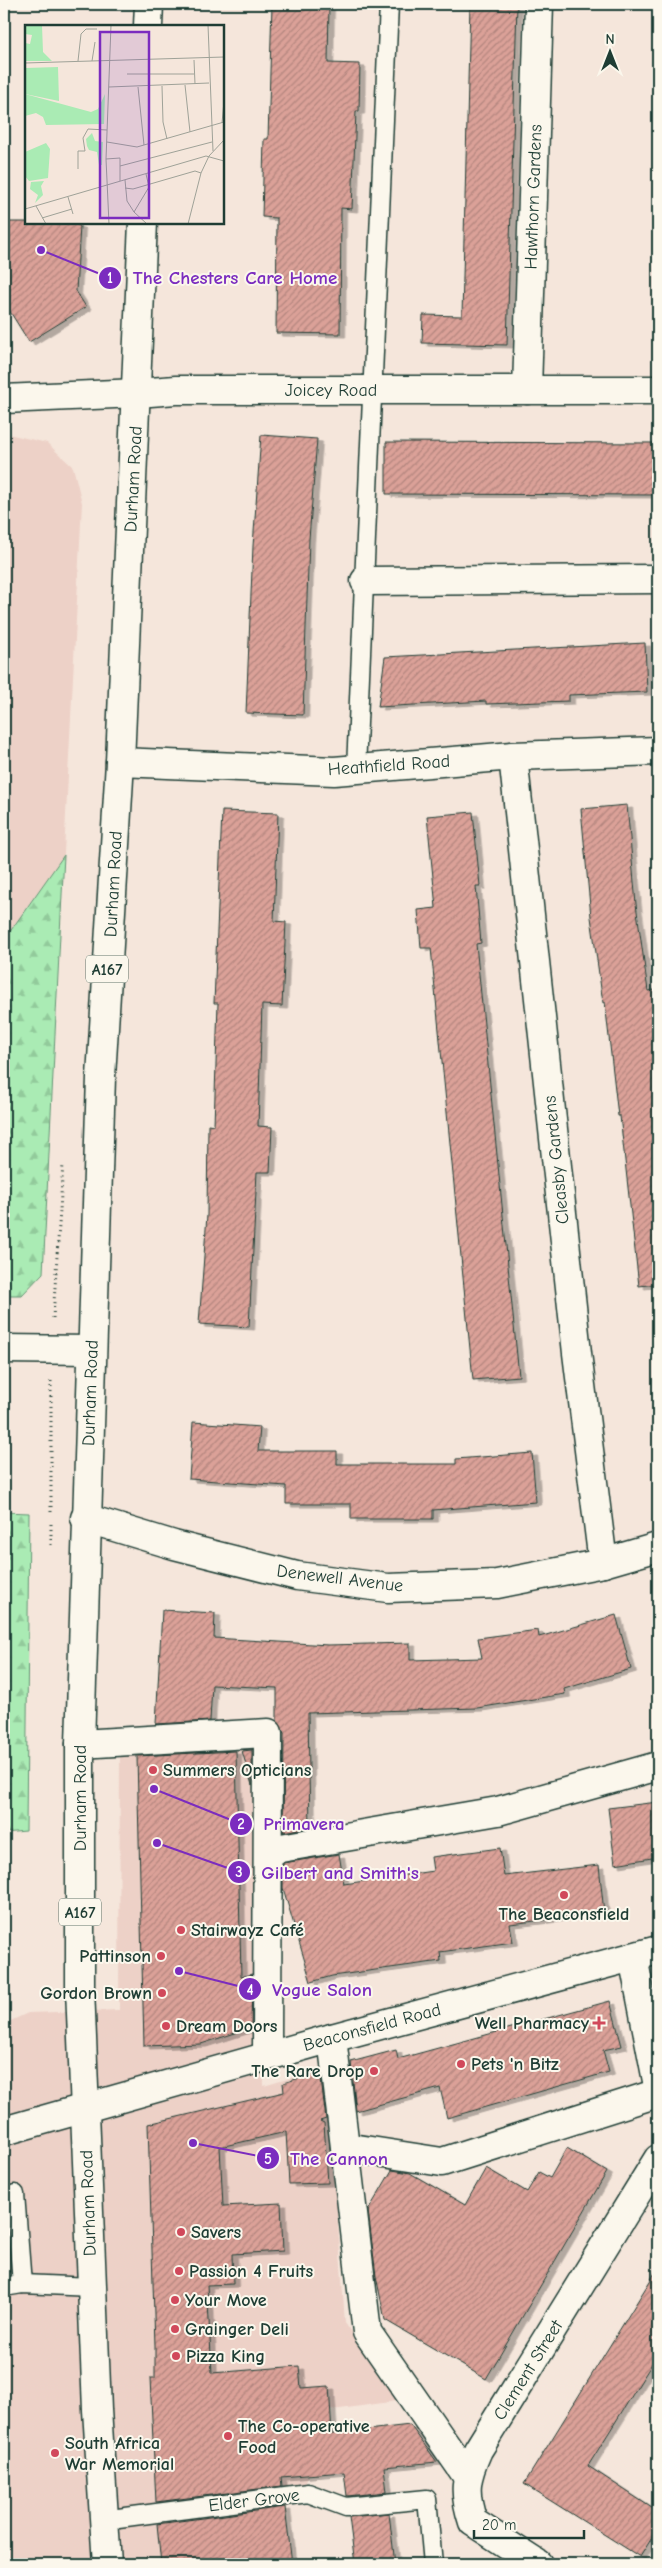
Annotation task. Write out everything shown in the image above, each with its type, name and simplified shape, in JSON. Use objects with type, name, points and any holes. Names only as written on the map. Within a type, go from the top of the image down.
[{"type":"street","points":[[148,4],[148,25]]},
{"type":"street","name":"Hawthorn Gardens","points":[[527,390],[539,4]]},
{"type":"street","name":"Durham Road","points":[[108,2564],[103,2520],[80,1988],[80,1744],[85,1518],[101,1077],[120,762],[143,224]]},
{"type":"street","name":"Joicey Road","points":[[4,399],[176,390],[658,390]]},
{"type":"street","points":[[365,581],[658,579]]},
{"type":"street","name":"Heathfield Road","points":[[120,762],[334,771],[513,756],[658,751]]},
{"type":"street","name":"Cleasby Gardens","points":[[513,756],[570,1285],[603,1563]]},
{"type":"street","points":[[4,1348],[91,1350]]},
{"type":"street","name":"Denewell Avenue","points":[[85,1518],[174,1545],[297,1576],[388,1588],[497,1584],[603,1563],[658,1547]]},
{"type":"street","points":[[80,1744],[268,1733],[267,2056]]},
{"type":"street","points":[[269,1850],[498,1811],[658,1766]]},
{"type":"street","points":[[646,1954],[658,2086]]},
{"type":"street","name":"Beaconsfield Road","points":[[4,2131],[85,2106],[646,1954]]},
{"type":"street","points":[[332,2038],[367,2332],[467,2476]]},
{"type":"street","points":[[345,2147],[442,2162],[658,2093]]},
{"type":"street","name":"Clement Street","points":[[538,2564],[473,2522],[467,2505],[467,2476],[478,2450],[658,2159]]},
{"type":"lane","points":[[356,769],[388,4]]},
{"type":"lane","points":[[14,2194],[22,2284]]},
{"type":"lane","points":[[4,2287],[22,2284],[92,2287]]},
{"type":"lane","name":"Elder Grove","points":[[103,2520],[308,2493],[346,2506],[427,2499],[433,2564]]},
{"type":"shaded area","points":[[4,433],[47,443],[73,467],[82,503],[46,1204],[4,1193]]},
{"type":"shaded area","points":[[260,1742],[264,2086],[327,2067],[345,2323],[397,2401],[304,2414],[309,2477],[285,2509],[292,2564],[4,2564],[4,2024],[28,2013],[119,2010],[120,1750]]},
{"type":"green space","points":[[64,855],[43,1273],[22,1295],[4,1295],[4,954],[9,933]]},
{"type":"green space","points":[[4,1512],[29,1513],[26,1831],[4,1833]]},
{"type":"building","points":[[272,4],[329,4],[328,63],[360,64],[359,111],[356,111],[352,209],[341,208],[340,334],[276,333],[277,218],[262,217],[264,139],[268,139]]},
{"type":"building","points":[[470,4],[517,4],[507,345],[422,343],[423,315],[462,316]]},
{"type":"building","points":[[4,222],[75,224],[80,226],[76,291],[86,307],[29,342],[4,302]]},
{"type":"building","points":[[261,435],[317,439],[309,539],[303,715],[246,713],[253,546]]},
{"type":"building","points":[[386,442],[658,443],[658,495],[386,494]]},
{"type":"building","points":[[645,643],[647,692],[569,695],[569,701],[486,704],[486,701],[378,707],[385,657]]},
{"type":"building","points":[[627,805],[636,904],[648,991],[654,990],[658,1023],[658,1284],[639,1286],[620,1116],[618,1116],[605,1002],[603,1003],[591,917],[581,809]]},
{"type":"building","points":[[222,811],[278,813],[274,921],[286,922],[282,1006],[262,1005],[258,1126],[272,1127],[270,1172],[257,1172],[249,1327],[199,1324],[207,1215],[208,1124],[214,1125],[218,1003],[214,1003]]},
{"type":"building","points":[[473,812],[480,886],[476,886],[481,943],[476,944],[519,1376],[473,1380],[431,948],[421,948],[418,910],[436,908],[427,816]]},
{"type":"building","points":[[193,1422],[260,1427],[258,1451],[337,1451],[337,1464],[456,1464],[456,1459],[532,1453],[536,1502],[433,1510],[433,1519],[351,1519],[351,1504],[286,1504],[286,1486],[189,1479]]},
{"type":"building","points":[[162,1610],[215,1613],[214,1638],[328,1645],[410,1643],[410,1660],[482,1658],[478,1638],[538,1630],[539,1637],[616,1615],[631,1669],[564,1689],[565,1694],[477,1708],[308,1713],[310,1827],[283,1832],[284,1733],[277,1721],[277,1688],[212,1685],[210,1721],[156,1724]]},
{"type":"building","points":[[252,1750],[252,1785],[242,1751]]},
{"type":"building","points":[[236,1751],[241,1977],[252,1974],[251,2028],[201,2044],[144,2046],[137,1756]]},
{"type":"building","points":[[658,1802],[658,1857],[615,1864],[608,1808]]},
{"type":"building","points":[[500,1848],[504,1876],[599,1865],[604,1913],[510,1924],[513,1942],[440,1952],[441,1961],[332,1976],[311,1982],[283,1888],[283,1863],[339,1854],[344,1884],[433,1871],[431,1857]]},
{"type":"building","points":[[610,2001],[622,2046],[603,2050],[609,2072],[447,2118],[440,2088],[356,2111],[351,2062],[396,2050],[398,2059]]},
{"type":"building","points":[[320,2072],[326,2119],[320,2121],[324,2123],[328,2183],[289,2184],[286,2132],[220,2147],[223,2206],[281,2203],[283,2251],[232,2254],[233,2284],[207,2285],[212,2373],[299,2366],[301,2388],[329,2386],[332,2434],[410,2425],[437,2462],[384,2467],[387,2492],[347,2496],[344,2472],[281,2477],[282,2486],[156,2502],[150,2378],[155,2378],[155,2346],[148,2124],[284,2092],[283,2083]]},
{"type":"building","points":[[567,2148],[607,2172],[486,2379],[385,2320],[376,2276],[368,2211],[392,2170],[410,2173],[465,2205],[486,2168],[527,2192],[539,2172],[550,2178]]},
{"type":"building","points":[[658,2268],[658,2354],[588,2466],[658,2512],[658,2528],[640,2557],[524,2484]]},
{"type":"building","points":[[285,2507],[292,2564],[161,2564],[157,2524]]},
{"type":"building","points":[[389,2513],[395,2564],[355,2564],[349,2517]]},
{"type":"place","name":"The Chesters Care Home","points":[[41,250]]},
{"type":"place","name":"Summers Opticians","points":[[153,1770]]},
{"type":"place","name":"Primavera","points":[[154,1789]]},
{"type":"place","name":"Gilbert and Smith's","points":[[157,1843]]},
{"type":"place","name":"The Beaconsfield","points":[[564,1895]]},
{"type":"place","name":"Stairwayz Café","points":[[181,1930]]},
{"type":"place","name":"Pattinson","points":[[161,1956]]},
{"type":"place","name":"Vogue Salon","points":[[179,1971]]},
{"type":"place","name":"Gordon Brown","points":[[162,1993]]},
{"type":"place","name":"Well Pharmacy","points":[[599,2023]]},
{"type":"place","name":"Dream Doors","points":[[166,2026]]},
{"type":"place","name":"Pets 'n Bitz","points":[[461,2064]]},
{"type":"place","name":"The Rare Drop","points":[[374,2071]]},
{"type":"place","name":"The Cannon","points":[[193,2143]]},
{"type":"place","name":"Savers","points":[[181,2232]]},
{"type":"place","name":"Passion 4 Fruits","points":[[179,2271]]},
{"type":"place","name":"Your Move","points":[[175,2300]]},
{"type":"place","name":"Grainger Deli","points":[[175,2329]]},
{"type":"place","name":"Pizza King","points":[[176,2356]]},
{"type":"place","name":"The Co-operative Food","points":[[228,2436]]},
{"type":"place","name":"South Africa War Memorial","points":[[55,2453]]}]
